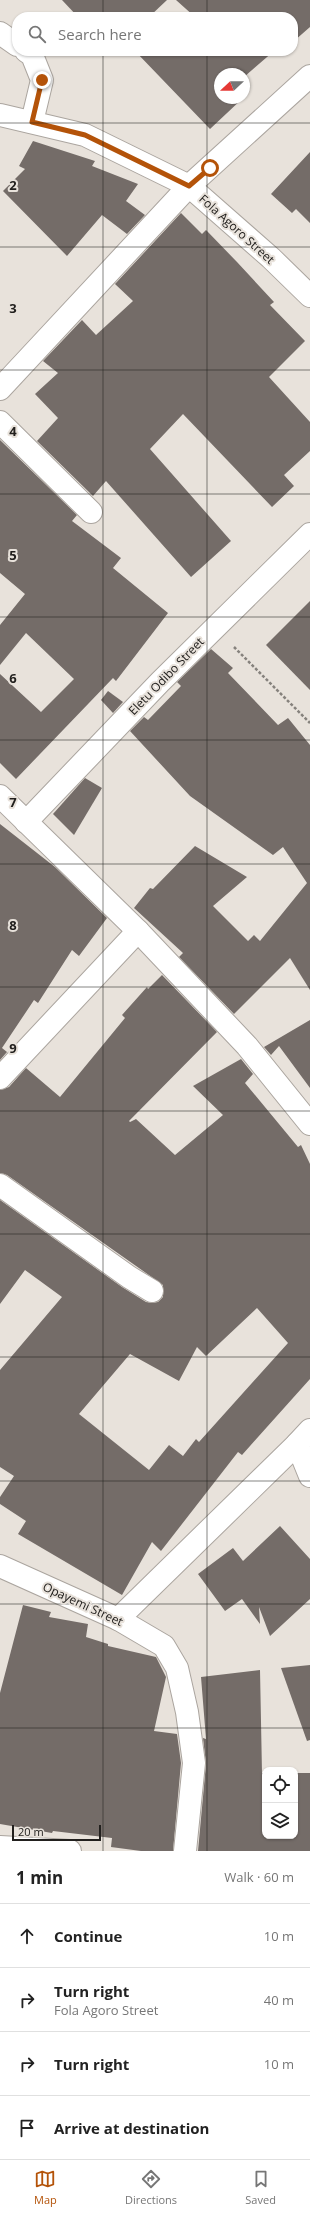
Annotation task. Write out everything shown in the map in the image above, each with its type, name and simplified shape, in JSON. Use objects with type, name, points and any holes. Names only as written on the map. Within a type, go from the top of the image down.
[{"type":"street","points":[[0,33],[12,41]]},
{"type":"street","points":[[32,56],[42,80],[32,122]]},
{"type":"street","points":[[0,389],[189,186],[310,76]]},
{"type":"street","name":"Fola Agoro Street","points":[[0,115],[85,135],[189,186],[271,258],[310,296]]},
{"type":"street","points":[[0,422],[91,512]]},
{"type":"street","name":"Eletu Odibo Street","points":[[26,822],[214,627],[310,534]]},
{"type":"street","points":[[0,796],[138,931],[247,1046],[310,1124]]},
{"type":"street","points":[[0,1078],[138,931]]},
{"type":"street","points":[[0,1185],[129,1277],[152,1291]]},
{"type":"street","points":[[304,1437],[310,1476]]},
{"type":"street","points":[[118,1619],[304,1437]]},
{"type":"street","name":"Opayemi Street","points":[[0,1566],[118,1619],[164,1646],[177,1668],[187,1712],[194,1764],[185,1851]]},
{"type":"street","points":[[0,1847],[70,1851]]},
{"type":"path","points":[[214,627],[310,723]]},
{"type":"building","points":[[62,0],[167,0],[154,12],[73,12]]},
{"type":"building","points":[[176,0],[310,0],[310,27],[298,38],[298,12],[189,12]]},
{"type":"building","points":[[140,56],[268,56],[250,72],[250,68],[214,68],[214,104],[237,104],[210,129]]},
{"type":"building","points":[[33,141],[95,161],[92,166],[138,184],[126,201],[145,215],[127,234],[102,215],[67,256],[3,191],[25,169],[19,166]]},
{"type":"building","points":[[310,152],[310,223],[296,209],[292,213],[271,194]]},
{"type":"building","points":[[181,213],[202,234],[206,230],[237,262],[274,302],[270,305],[305,341],[269,377],[310,422],[310,451],[284,475],[294,486],[272,507],[183,414],[150,449],[231,541],[191,577],[106,481],[93,496],[37,441],[58,418],[35,394],[58,373],[43,361],[82,320],[96,335],[133,301],[115,284]]},
{"type":"building","points":[[0,440],[77,515],[72,521],[121,558],[113,568],[168,613],[116,681],[113,678],[16,779],[0,763],[0,674],[41,712],[74,679],[26,633],[0,665],[0,625],[25,594],[0,573]]},
{"type":"building","points":[[310,601],[310,690],[266,645]]},
{"type":"building","points":[[211,649],[233,668],[228,673],[278,725],[288,718],[310,745],[310,990],[290,958],[234,1014],[179,957],[183,953],[134,908],[150,888],[153,889],[195,846],[247,877],[213,906],[248,941],[254,935],[260,941],[307,883],[283,847],[273,855],[190,796],[130,731],[144,717],[148,720],[181,686],[177,682]]},
{"type":"building","points":[[108,691],[123,702],[113,713],[101,700]]},
{"type":"building","points":[[85,778],[102,788],[74,835],[53,814]]},
{"type":"building","points":[[0,824],[55,867],[107,918],[79,956],[72,950],[38,1003],[34,1000],[2,1048],[7,1052],[0,1060]]},
{"type":"building","points":[[162,975],[217,1032],[129,1121],[130,1122],[136,1119],[175,1155],[223,1115],[193,1086],[241,1059],[253,1074],[245,1083],[298,1147],[301,1145],[310,1164],[310,1379],[242,1455],[238,1452],[161,1551],[152,1542],[122,1595],[18,1534],[26,1521],[0,1504],[0,1497],[14,1476],[0,1467],[0,1370],[62,1297],[25,1270],[0,1304],[0,1200],[122,1287],[146,1302],[158,1302],[163,1297],[163,1285],[7,1175],[0,1173],[0,1090],[9,1087],[26,1068],[60,1097],[125,1018],[122,1015],[147,987],[148,989]],"holes":[[[257,1308],[288,1343],[199,1442],[196,1439],[183,1456],[169,1445],[149,1470],[79,1414],[130,1354],[179,1381],[197,1347],[206,1356]]]},
{"type":"building","points":[[310,1020],[310,1088],[279,1046],[271,1055],[264,1047]]},
{"type":"building","points":[[280,1526],[310,1559],[310,1599],[270,1636],[259,1607],[260,1624],[242,1599],[225,1611],[198,1574],[233,1548],[243,1561]]},
{"type":"building","points":[[23,1605],[51,1612],[49,1617],[88,1624],[86,1637],[108,1644],[108,1646],[156,1657],[166,1677],[154,1731],[177,1734],[181,1763],[173,1851],[141,1851],[111,1847],[112,1838],[53,1831],[52,1833],[0,1824],[0,1693]]},
{"type":"building","points":[[310,1665],[310,1740],[307,1741],[281,1668]]},
{"type":"building","points":[[260,1670],[262,1839],[298,1839],[298,1773],[310,1773],[310,1851],[198,1851],[206,1764],[203,1738],[206,1739],[201,1677]]},
{"type":"route","points":[[42,80],[32,122],[85,135],[189,186],[210,168]]}]
